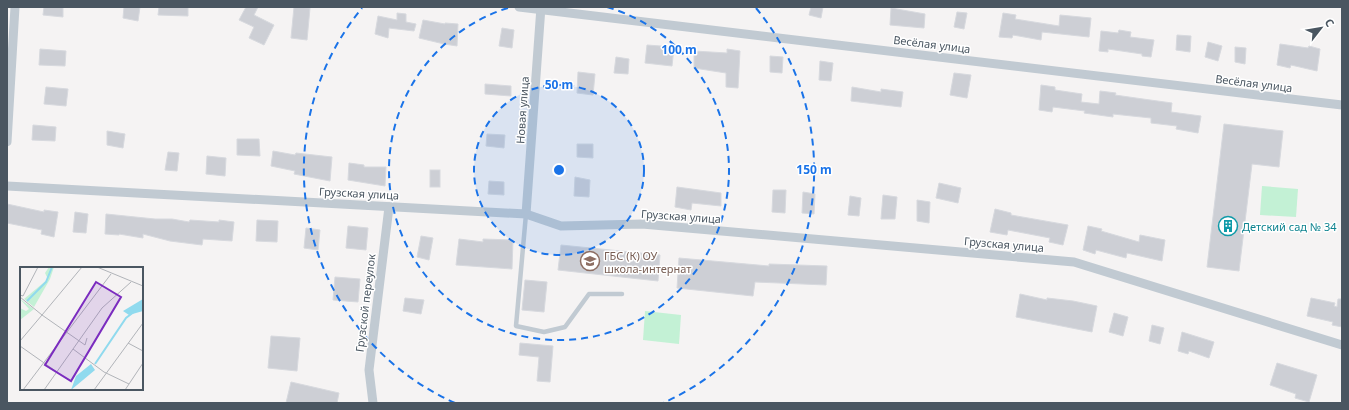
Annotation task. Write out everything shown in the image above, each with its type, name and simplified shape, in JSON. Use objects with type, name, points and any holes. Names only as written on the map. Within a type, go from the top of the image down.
[{"type":"street","points":[[7,142],[15,7]]},
{"type":"street","name":"Весёлая улица","points":[[519,7],[541,8],[1342,105]]},
{"type":"street","name":"Новая улица","points":[[526,214],[541,8]]},
{"type":"street","name":"Грузская улица","points":[[7,186],[526,214],[561,226],[642,224],[1074,262],[1342,344]]},
{"type":"street","name":"Грузской переулок","points":[[373,403],[369,370],[389,207]]},
{"type":"lane","points":[[526,214],[516,326],[544,332],[564,327],[589,294],[622,294]]},
{"type":"green space","points":[[1262,186],[1298,189],[1296,217],[1260,215]]},
{"type":"green space","points":[[645,311],[681,315],[679,344],[643,340]]},
{"type":"building","points":[[44,7],[63,7],[63,17],[43,15]]},
{"type":"building","points":[[124,7],[140,7],[138,21],[123,18]]},
{"type":"building","points":[[159,7],[188,7],[188,16],[158,15]]},
{"type":"building","points":[[246,7],[258,7],[254,15],[274,25],[264,45],[249,38],[254,27],[239,20]]},
{"type":"building","points":[[294,7],[310,8],[307,40],[291,38]]},
{"type":"building","points":[[811,7],[823,7],[821,18],[809,15]]},
{"type":"building","points":[[891,8],[925,14],[924,28],[890,25]]},
{"type":"building","points":[[957,12],[967,13],[964,29],[954,27]]},
{"type":"building","points":[[397,13],[406,14],[406,22],[416,24],[414,31],[389,28],[388,38],[375,34],[378,16],[397,20]]},
{"type":"building","points":[[1003,13],[1016,15],[1015,19],[1059,26],[1060,15],[1091,18],[1089,37],[1042,32],[1041,40],[1013,35],[1012,38],[999,37]]},
{"type":"building","points":[[423,20],[445,24],[458,24],[457,46],[419,38]]},
{"type":"building","points":[[502,28],[514,30],[512,48],[499,46]]},
{"type":"building","points":[[1119,30],[1131,32],[1130,37],[1154,40],[1151,57],[1142,56],[1142,54],[1108,49],[1108,52],[1099,51],[1101,31],[1118,33]]},
{"type":"building","points":[[1177,35],[1191,36],[1190,52],[1176,50]]},
{"type":"building","points":[[1208,42],[1222,46],[1218,61],[1205,57]]},
{"type":"building","points":[[1280,44],[1308,48],[1309,46],[1320,49],[1317,71],[1291,65],[1290,68],[1277,65]]},
{"type":"building","points":[[647,45],[674,47],[672,66],[645,63]]},
{"type":"building","points":[[1235,47],[1246,48],[1245,64],[1235,62]]},
{"type":"building","points":[[40,49],[66,51],[65,66],[39,65]]},
{"type":"building","points":[[727,49],[740,51],[738,88],[726,87],[726,73],[694,68],[694,51],[727,53]]},
{"type":"building","points":[[770,56],[783,57],[782,73],[770,72]]},
{"type":"building","points":[[616,57],[629,59],[628,74],[614,73]]},
{"type":"building","points":[[820,61],[833,63],[831,81],[819,80]]},
{"type":"building","points":[[578,72],[595,74],[593,95],[577,93]]},
{"type":"building","points":[[954,73],[971,75],[967,98],[950,95]]},
{"type":"building","points":[[485,84],[511,86],[511,96],[485,94]]},
{"type":"building","points":[[1041,85],[1055,87],[1055,90],[1082,94],[1081,102],[1099,104],[1100,91],[1116,93],[1115,95],[1172,103],[1171,112],[1201,116],[1198,133],[1176,129],[1177,126],[1151,123],[1151,118],[1113,114],[1113,117],[1084,113],[1085,111],[1053,107],[1052,112],[1039,110]]},
{"type":"building","points":[[46,87],[68,89],[66,106],[44,104]]},
{"type":"building","points":[[852,87],[881,92],[881,89],[903,92],[901,107],[851,101]]},
{"type":"building","name":"Детский сад № 34","points":[[1224,124],[1283,131],[1279,167],[1252,164],[1239,271],[1207,267]]},
{"type":"building","points":[[33,125],[56,127],[55,141],[32,140]]},
{"type":"building","points":[[107,131],[125,134],[123,148],[107,145]]},
{"type":"building","points":[[487,134],[505,135],[504,148],[486,146]]},
{"type":"building","points":[[237,139],[259,139],[260,156],[237,155]]},
{"type":"building","points":[[577,144],[593,144],[593,158],[577,157]]},
{"type":"building","points":[[273,151],[295,155],[296,153],[332,157],[330,181],[294,174],[295,171],[271,166]]},
{"type":"building","points":[[168,152],[179,153],[177,171],[165,170]]},
{"type":"building","points":[[207,156],[226,158],[225,176],[206,174]]},
{"type":"building","points":[[349,163],[364,165],[364,167],[386,167],[385,186],[348,180]]},
{"type":"building","points":[[430,170],[440,170],[440,187],[430,187]]},
{"type":"building","points":[[575,177],[590,180],[589,197],[574,196]]},
{"type":"building","points":[[489,181],[504,182],[504,195],[488,194]]},
{"type":"building","points":[[939,183],[961,188],[958,203],[936,198]]},
{"type":"building","points":[[677,187],[721,193],[721,206],[692,203],[691,210],[675,207]]},
{"type":"building","points":[[773,190],[786,190],[785,213],[772,212]]},
{"type":"building","points":[[803,192],[815,194],[814,214],[802,213]]},
{"type":"building","points":[[883,195],[897,197],[895,219],[881,219]]},
{"type":"building","points":[[850,196],[861,198],[859,216],[848,215]]},
{"type":"building","points":[[917,200],[930,202],[929,223],[917,221]]},
{"type":"building","points":[[7,204],[44,212],[44,210],[58,212],[54,237],[41,234],[42,230],[7,223]]},
{"type":"building","points":[[995,209],[1011,213],[1011,215],[1068,225],[1063,245],[1049,242],[1050,238],[1008,230],[1007,235],[990,232]]},
{"type":"building","points":[[75,212],[88,214],[86,233],[73,232]]},
{"type":"building","points":[[106,214],[155,219],[172,219],[189,222],[190,220],[219,222],[219,220],[234,222],[232,241],[203,239],[202,245],[170,241],[143,234],[143,238],[119,234],[105,234]]},
{"type":"building","points":[[257,220],[278,221],[277,242],[256,241]]},
{"type":"building","points":[[348,226],[368,228],[366,250],[346,248]]},
{"type":"building","points":[[1088,226],[1102,229],[1101,231],[1139,242],[1140,235],[1165,240],[1162,261],[1127,253],[1126,258],[1096,250],[1095,254],[1083,250]]},
{"type":"building","points":[[306,228],[320,230],[318,250],[304,248]]},
{"type":"building","points":[[421,236],[433,238],[429,260],[417,257]]},
{"type":"building","points":[[459,239],[483,242],[483,239],[513,240],[512,269],[456,265]]},
{"type":"building","points":[[561,245],[660,255],[658,281],[558,270]]},
{"type":"building","points":[[679,258],[769,266],[769,264],[827,266],[826,285],[755,282],[753,296],[677,288]]},
{"type":"building","points":[[335,277],[360,279],[358,302],[333,300]]},
{"type":"building","points":[[525,280],[547,282],[544,312],[522,310]]},
{"type":"building","points":[[1020,294],[1047,300],[1047,298],[1073,301],[1097,306],[1092,332],[1016,317]]},
{"type":"building","points":[[405,298],[424,300],[421,314],[403,311]]},
{"type":"building","points":[[1311,298],[1335,303],[1334,306],[1337,307],[1338,299],[1342,299],[1342,327],[1332,325],[1333,322],[1307,316]]},
{"type":"building","points":[[1114,313],[1128,317],[1123,336],[1109,332]]},
{"type":"building","points":[[1152,325],[1164,328],[1160,344],[1149,341]]},
{"type":"building","points":[[1182,332],[1214,342],[1209,358],[1189,351],[1188,354],[1178,351]]},
{"type":"building","points":[[271,336],[300,338],[297,371],[268,368]]},
{"type":"building","points":[[520,343],[553,346],[550,382],[537,381],[539,357],[519,355]]},
{"type":"building","points":[[1277,363],[1317,375],[1309,402],[1295,398],[1296,394],[1270,385]]},
{"type":"building","points":[[291,382],[339,393],[337,403],[286,403]]},
{"type":"place","name":"Детский сад № 34","points":[[1228,226]]},
{"type":"place","name":"ГБС (К) ОУ школа-интернат","points":[[590,261]]}]
